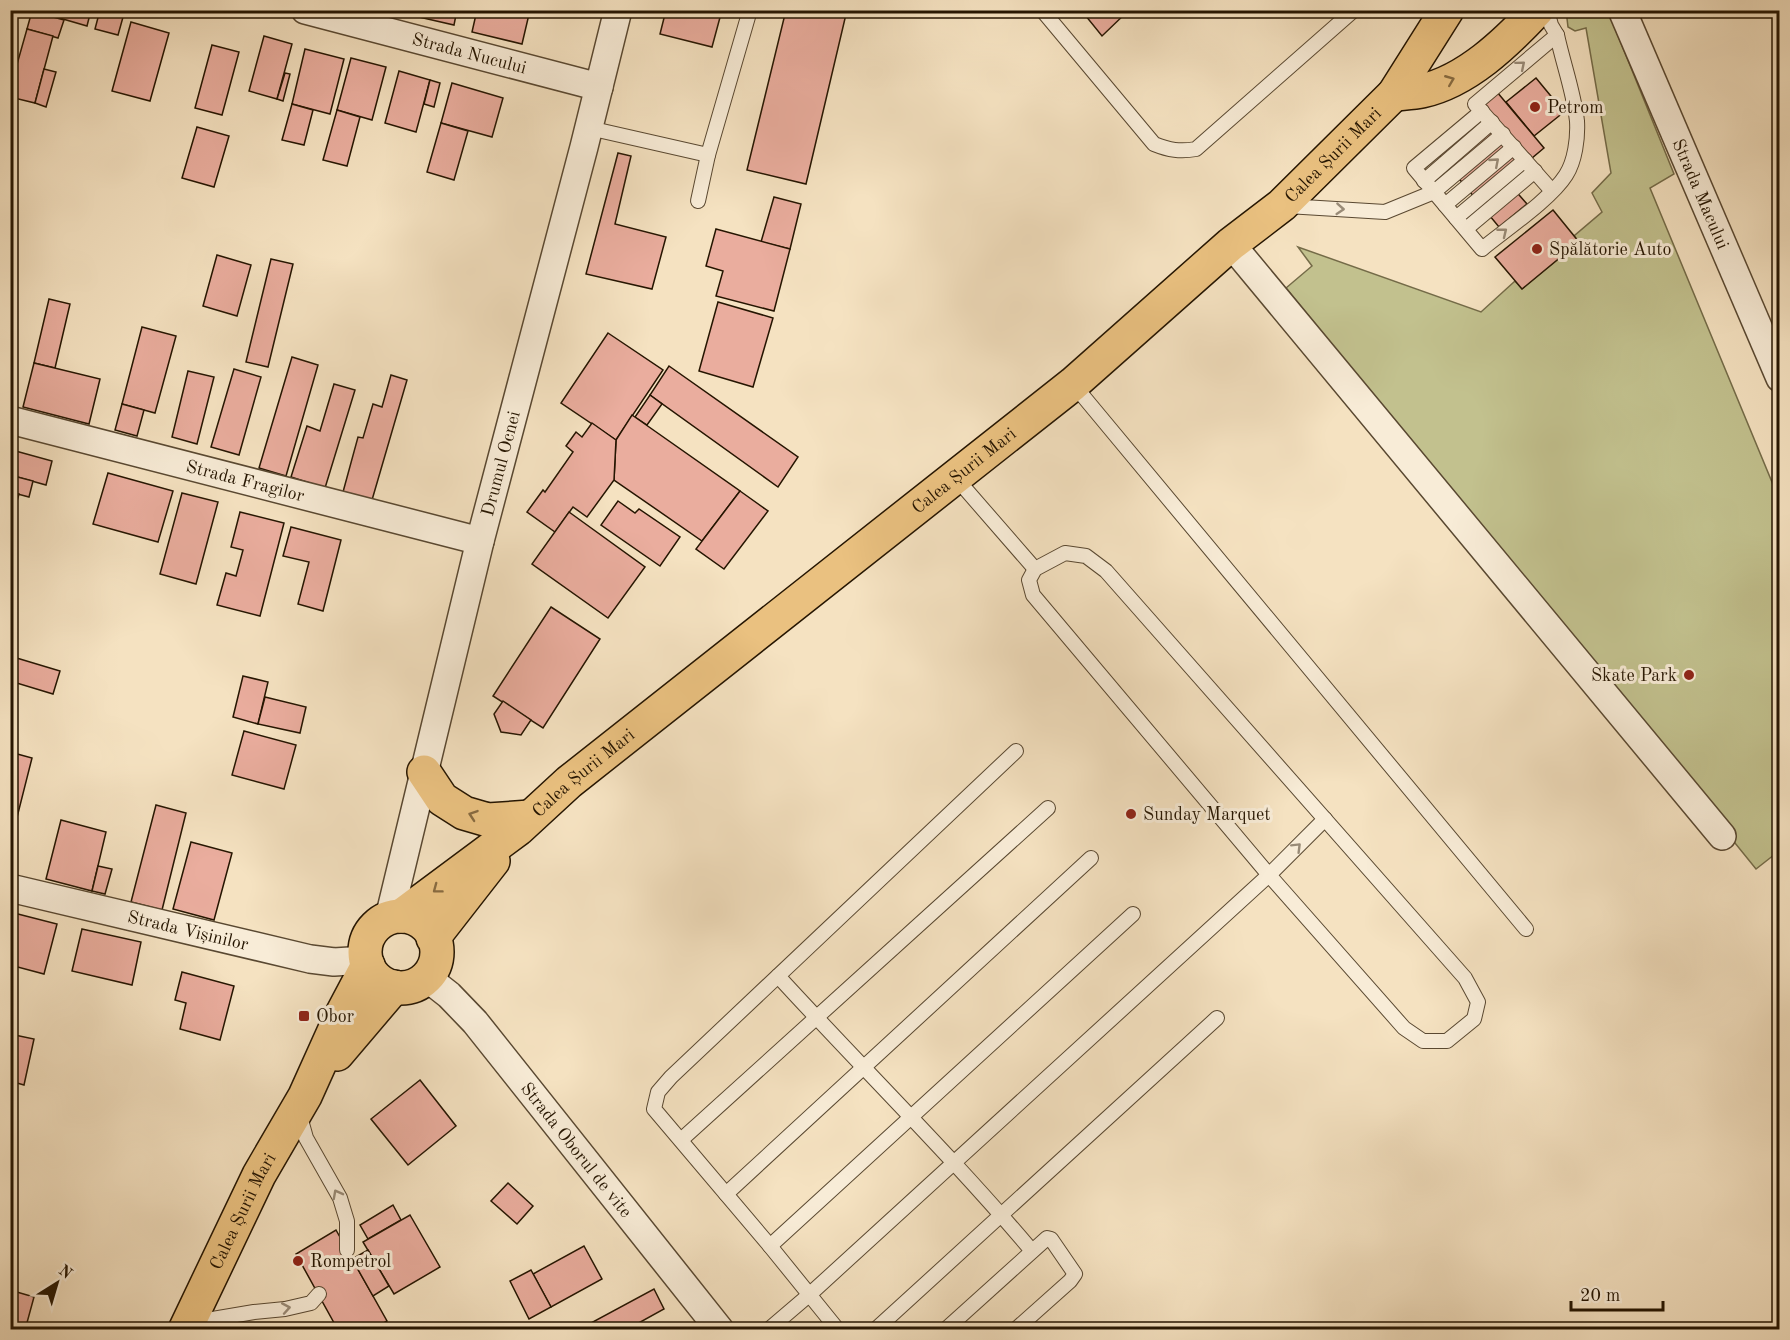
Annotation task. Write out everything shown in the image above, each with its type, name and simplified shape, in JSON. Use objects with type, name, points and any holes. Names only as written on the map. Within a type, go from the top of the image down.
[{"type":"main road","name":"Calea Șurii Mari","points":[[302,1103],[367,963],[365,950],[372,930],[395,917],[524,823],[569,782],[1072,384],[1231,244],[1282,205],[1394,94],[1446,10]]},
{"type":"main road","name":"Calea Șurii Mari","points":[[1394,94],[1424,90],[1461,75],[1508,40],[1547,23]]},
{"type":"main road","points":[[424,771],[442,799],[464,813],[488,820],[524,823]]},
{"type":"main road","name":"Calea Șurii Mari","points":[[433,938],[524,823]]},
{"type":"main road","points":[[367,963],[374,976],[394,987],[417,984],[433,968],[436,948],[428,929],[420,922],[395,917]]},
{"type":"main road","name":"Calea Șurii Mari","points":[[186,1326],[259,1175],[302,1103],[358,1028],[394,987]]},
{"type":"street","name":"Strada Nucului","points":[[304,10],[599,87]]},
{"type":"street","name":"Drumul Ocnei","points":[[395,917],[424,771],[480,541],[618,10]]},
{"type":"street","name":"Strada Macului","points":[[1622,10],[1779,378]]},
{"type":"street","points":[[1231,244],[1722,836]]},
{"type":"street","name":"Strada Fragilor","points":[[10,420],[480,541]]},
{"type":"street","name":"Strada Vișinilor","points":[[10,888],[310,959],[367,963]]},
{"type":"street","name":"Strada Oborul de vite","points":[[426,977],[449,995],[475,1022],[720,1329]]},
{"type":"lane","points":[[698,201],[708,155],[750,10]]},
{"type":"lane","points":[[1042,10],[1154,144],[1181,152],[1196,149],[1354,10]]},
{"type":"lane","points":[[1482,111],[1414,168],[1482,249],[1552,191],[1566,175],[1577,138],[1575,110],[1547,23],[1547,10]]},
{"type":"lane","points":[[1547,23],[1475,104],[1552,191]]},
{"type":"lane","points":[[1424,181],[1492,122]]},
{"type":"lane","points":[[589,128],[708,155]]},
{"type":"lane","points":[[1282,205],[1385,212],[1434,192],[1503,134]]},
{"type":"lane","points":[[1445,206],[1514,147]]},
{"type":"lane","points":[[1461,224],[1525,160]]},
{"type":"lane","points":[[1461,224],[1535,171]]},
{"type":"lane","points":[[1072,384],[1526,929]]},
{"type":"lane","points":[[955,477],[1035,569]]},
{"type":"lane","points":[[1065,553],[1086,556],[1106,571],[1324,819],[1465,978],[1478,1002],[1474,1019],[1447,1041],[1423,1041],[1404,1028],[1269,875],[1033,595],[1029,580],[1035,569],[1065,553]]},
{"type":"lane","points":[[838,1329],[654,1109],[658,1092],[671,1077],[1016,751]]},
{"type":"lane","points":[[681,1140],[1048,808]]},
{"type":"lane","points":[[768,1329],[809,1295],[1269,875],[1324,819]]},
{"type":"lane","points":[[726,1194],[1091,858]]},
{"type":"lane","points":[[770,1246],[1133,914]]},
{"type":"lane","points":[[778,976],[911,1116],[1032,1251]]},
{"type":"lane","points":[[875,1329],[1217,1018]]},
{"type":"lane","points":[[302,1103],[306,1138],[340,1198],[348,1221],[347,1250]]},
{"type":"lane","points":[[945,1329],[1047,1238],[1052,1239],[1075,1274],[1015,1329]]},
{"type":"lane","points":[[186,1326],[311,1303],[319,1294]]},
{"type":"shaded area","name":"Skate Park","points":[[1566,10],[1608,11],[1674,174],[1650,188],[1779,499],[1779,851],[1756,869],[1286,288],[1312,266],[1298,247],[1481,312],[1515,281],[1522,289],[1578,242],[1574,236],[1602,212],[1592,193],[1611,173],[1586,28],[1575,31],[1568,27]]},
{"type":"building","points":[[32,10],[91,10],[87,26]]},
{"type":"building","points":[[100,10],[125,10],[118,35],[95,29]]},
{"type":"building","points":[[411,10],[457,10],[454,25],[410,15]]},
{"type":"building","points":[[477,10],[530,10],[522,44],[472,32]]},
{"type":"building","points":[[666,10],[722,10],[712,47],[660,34]]},
{"type":"building","points":[[786,10],[847,10],[806,184],[747,170]]},
{"type":"building","points":[[1081,10],[1129,10],[1102,36]]},
{"type":"building","points":[[32,11],[64,20],[58,38],[27,29]]},
{"type":"building","points":[[131,22],[169,33],[150,101],[112,91]]},
{"type":"building","points":[[27,29],[53,36],[35,103],[10,97],[10,89]]},
{"type":"building","points":[[264,36],[292,44],[277,99],[249,91]]},
{"type":"building","points":[[212,45],[239,52],[222,115],[195,108]]},
{"type":"building","points":[[305,49],[344,59],[330,114],[292,104]]},
{"type":"building","points":[[351,58],[386,67],[372,120],[337,110]]},
{"type":"building","points":[[44,69],[56,72],[46,107],[35,103]]},
{"type":"building","points":[[399,71],[430,80],[416,132],[385,123]]},
{"type":"building","points":[[285,73],[290,74],[283,101],[277,99]]},
{"type":"building","name":"Petrom","points":[[1536,78],[1564,112],[1534,136],[1506,102]]},
{"type":"building","points":[[430,80],[440,83],[434,107],[424,104]]},
{"type":"building","points":[[452,83],[503,98],[492,137],[441,123]]},
{"type":"building","points":[[1497,92],[1544,148],[1506,180],[1527,204],[1499,227],[1432,146]]},
{"type":"building","points":[[292,104],[313,110],[304,145],[282,140]]},
{"type":"building","points":[[337,110],[360,117],[347,166],[323,160]]},
{"type":"building","points":[[441,123],[468,131],[454,180],[427,172]]},
{"type":"building","points":[[197,127],[229,136],[214,187],[182,178]]},
{"type":"building","points":[[618,153],[631,156],[615,224],[666,237],[652,289],[586,274]]},
{"type":"building","points":[[774,197],[801,204],[790,249],[761,242]]},
{"type":"building","name":"Spălătorie Auto","points":[[1553,210],[1579,242],[1522,289],[1495,257]]},
{"type":"building","points":[[716,229],[790,249],[774,311],[716,296],[723,271],[706,266]]},
{"type":"building","points":[[217,255],[251,265],[237,316],[203,306]]},
{"type":"building","points":[[271,259],[293,264],[268,367],[246,362]]},
{"type":"building","points":[[49,299],[70,304],[55,368],[34,363]]},
{"type":"building","points":[[718,302],[773,318],[753,387],[699,371]]},
{"type":"building","points":[[142,327],[176,336],[155,413],[122,404]]},
{"type":"building","points":[[608,333],[663,370],[616,440],[561,403]]},
{"type":"building","points":[[292,357],[318,365],[286,476],[259,468]]},
{"type":"building","points":[[34,363],[100,379],[89,424],[23,407]]},
{"type":"building","points":[[669,366],[798,457],[778,487],[650,395]]},
{"type":"building","points":[[234,369],[261,377],[239,455],[211,447]]},
{"type":"building","points":[[188,371],[214,377],[197,444],[172,437]]},
{"type":"building","points":[[391,375],[407,380],[372,500],[343,492],[358,437],[363,438],[373,404],[382,407]]},
{"type":"building","points":[[334,384],[355,390],[325,488],[291,477],[307,426],[320,431]]},
{"type":"building","points":[[650,395],[662,404],[647,425],[635,417]]},
{"type":"building","points":[[122,404],[144,410],[137,436],[115,430]]},
{"type":"building","points":[[632,415],[740,491],[702,541],[614,480],[616,440]]},
{"type":"building","points":[[592,423],[616,440],[614,480],[587,517],[573,507],[555,532],[527,512],[543,490],[545,492],[573,452],[566,446],[576,432],[582,437]]},
{"type":"building","points":[[12,450],[52,461],[46,485],[10,475]]},
{"type":"building","points":[[108,473],[173,491],[158,542],[93,524]]},
{"type":"building","points":[[10,475],[33,481],[29,497],[10,492]]},
{"type":"building","points":[[740,491],[768,511],[724,569],[696,549]]},
{"type":"building","points":[[10,492],[19,494],[10,527]]},
{"type":"building","points":[[182,493],[218,502],[196,584],[160,574]]},
{"type":"building","points":[[618,501],[635,513],[639,509],[680,537],[660,566],[601,525]]},
{"type":"building","points":[[240,512],[284,523],[260,616],[217,605],[226,573],[236,576],[243,550],[231,547]]},
{"type":"building","points":[[569,512],[645,567],[608,618],[532,564]]},
{"type":"building","points":[[291,527],[341,540],[323,611],[298,604],[309,562],[283,556]]},
{"type":"building","points":[[551,607],[600,639],[543,728],[493,696]]},
{"type":"building","points":[[10,656],[60,671],[53,694],[10,681]]},
{"type":"building","points":[[243,676],[268,682],[258,724],[233,717]]},
{"type":"building","points":[[265,697],[306,707],[300,733],[258,724]]},
{"type":"building","points":[[503,701],[531,720],[521,735],[501,732],[494,714]]},
{"type":"building","points":[[244,731],[296,745],[284,789],[232,775]]},
{"type":"building","points":[[10,752],[32,758],[10,845]]},
{"type":"building","points":[[156,805],[186,813],[162,910],[131,902]]},
{"type":"building","points":[[61,820],[106,832],[92,891],[46,879]]},
{"type":"building","points":[[191,842],[232,853],[214,920],[173,909]]},
{"type":"building","points":[[98,866],[112,869],[105,894],[92,891]]},
{"type":"building","points":[[14,913],[57,924],[44,974],[10,965],[10,927]]},
{"type":"building","points":[[82,929],[141,942],[132,985],[72,971]]},
{"type":"building","points":[[182,972],[234,986],[220,1040],[180,1029],[186,1003],[175,1000]]},
{"type":"building","points":[[10,1034],[34,1039],[24,1085],[10,1081]]},
{"type":"building","points":[[420,1080],[456,1126],[408,1165],[371,1119]]},
{"type":"building","points":[[508,1183],[533,1206],[517,1224],[491,1201]]},
{"type":"building","points":[[393,1205],[401,1220],[368,1239],[360,1225]]},
{"type":"building","points":[[410,1215],[440,1267],[394,1294],[363,1242]]},
{"type":"building","points":[[336,1230],[387,1321],[373,1330],[338,1330],[296,1254]]},
{"type":"building","points":[[584,1246],[602,1279],[551,1307],[533,1274]]},
{"type":"building","points":[[368,1250],[389,1286],[373,1296],[352,1259]]},
{"type":"building","points":[[531,1270],[551,1307],[529,1319],[510,1281]]},
{"type":"building","points":[[654,1289],[664,1309],[626,1330],[592,1330],[589,1324]]},
{"type":"building","points":[[10,1290],[34,1297],[25,1330],[10,1330]]},
{"type":"place","name":"Petrom","points":[[1535,107]]},
{"type":"place","name":"Spălătorie Auto","points":[[1537,249]]},
{"type":"place","name":"Skate Park","points":[[1689,675]]},
{"type":"place","name":"Sunday Marquet","points":[[1131,814]]},
{"type":"place","name":"Obor","points":[[304,1016]]},
{"type":"place","name":"Rompetrol","points":[[298,1261]]}]
